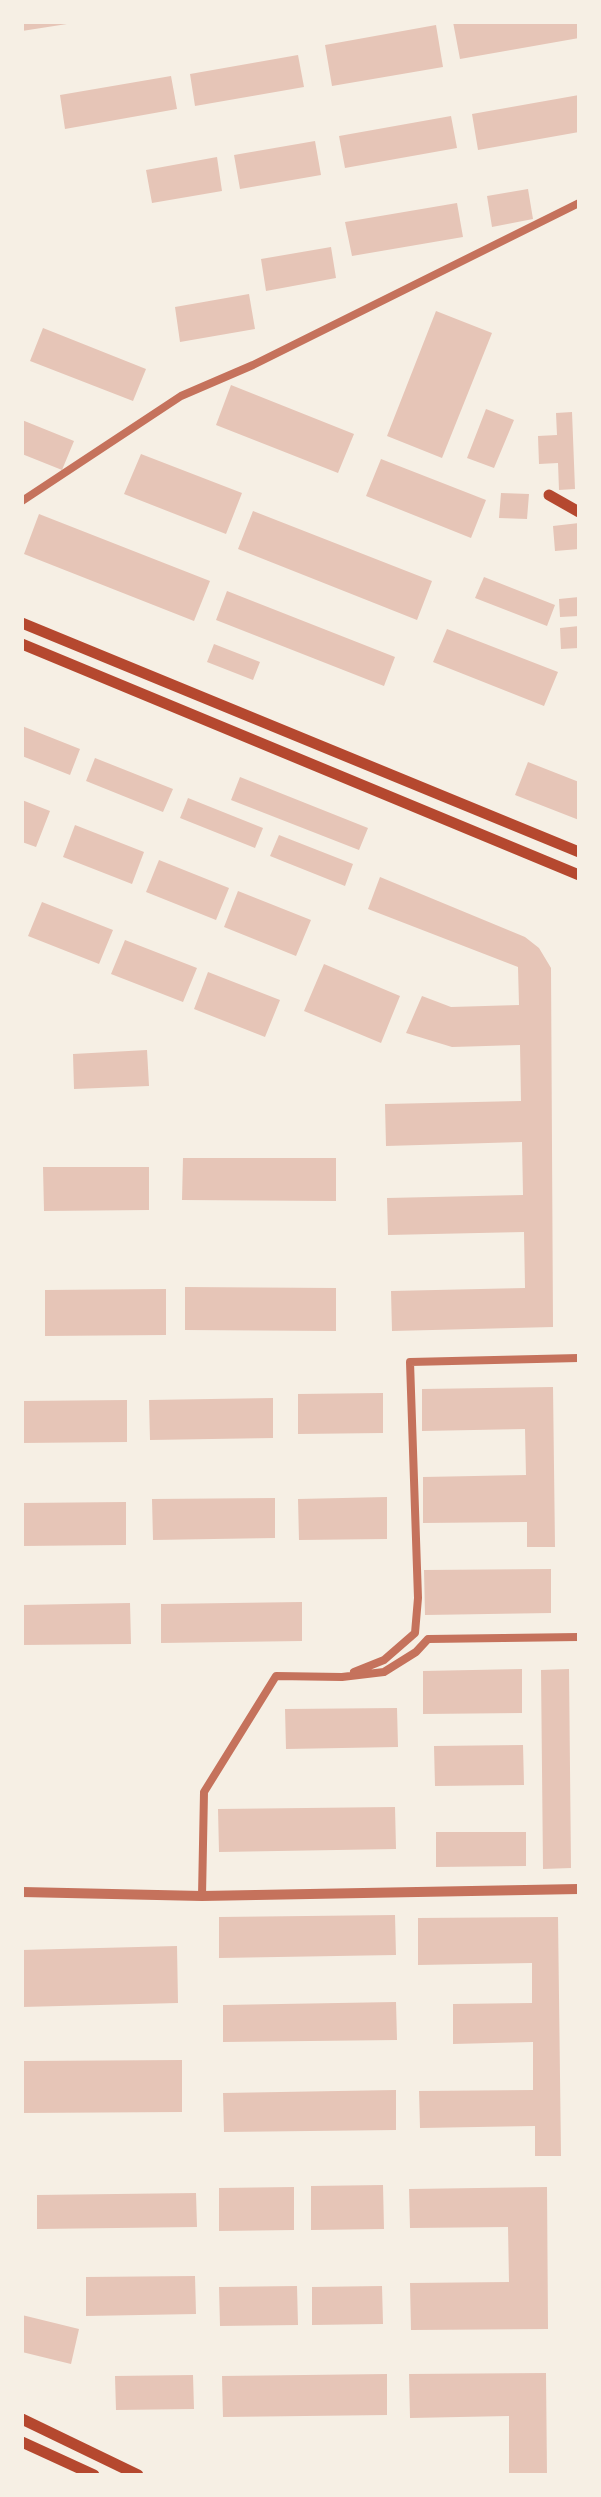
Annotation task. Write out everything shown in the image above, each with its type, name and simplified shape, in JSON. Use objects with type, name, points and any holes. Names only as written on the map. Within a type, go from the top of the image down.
[{"type":"main road","points":[[549,495],[579,512]]},
{"type":"main road","points":[[22,623],[579,852]]},
{"type":"main road","points":[[22,644],[579,875]]},
{"type":"main road","points":[[22,2419],[138,2475]]},
{"type":"main road","points":[[22,2442],[94,2475]]},
{"type":"street","points":[[22,501],[181,396],[253,365],[579,203]]},
{"type":"street","points":[[342,1677],[384,1660],[415,1633],[418,1598],[410,1362],[579,1358]]},
{"type":"street","points":[[202,1896],[204,1792],[276,1676],[342,1677],[384,1672],[416,1652],[428,1639],[579,1637]]},
{"type":"street","points":[[22,1892],[202,1896],[579,1889]]},
{"type":"building","points":[[22,22],[67,22],[67,24],[22,31]]},
{"type":"building","points":[[453,22],[579,22],[579,38],[460,59]]},
{"type":"building","points":[[436,25],[443,67],[332,86],[325,45]]},
{"type":"building","points":[[298,55],[304,87],[195,106],[190,74]]},
{"type":"building","points":[[171,76],[177,109],[65,129],[60,95]]},
{"type":"building","points":[[579,95],[579,132],[478,150],[472,114]]},
{"type":"building","points":[[451,116],[457,148],[345,168],[339,136]]},
{"type":"building","points":[[315,141],[321,175],[240,189],[234,155]]},
{"type":"building","points":[[217,157],[222,191],[152,203],[146,170]]},
{"type":"building","points":[[528,189],[533,219],[492,227],[487,196]]},
{"type":"building","points":[[457,203],[463,237],[352,256],[345,222]]},
{"type":"building","points":[[331,247],[336,278],[266,291],[261,259]]},
{"type":"building","points":[[249,294],[255,329],[180,342],[175,307]]},
{"type":"building","points":[[436,311],[492,333],[442,458],[387,436]]},
{"type":"building","points":[[43,328],[146,369],[133,401],[30,361]]},
{"type":"building","points":[[231,385],[354,434],[338,473],[216,425]]},
{"type":"building","points":[[486,409],[514,420],[494,468],[467,458]]},
{"type":"building","points":[[572,412],[575,489],[559,490],[558,463],[539,464],[538,436],[557,435],[556,413]]},
{"type":"building","points":[[22,420],[74,441],[62,470],[22,454]]},
{"type":"building","points":[[141,454],[242,493],[226,534],[124,494]]},
{"type":"building","points":[[381,459],[486,500],[471,538],[366,496]]},
{"type":"building","points":[[501,493],[529,494],[527,519],[499,518]]},
{"type":"building","points":[[253,511],[432,581],[417,620],[238,549]]},
{"type":"building","points":[[39,514],[210,581],[194,621],[24,554]]},
{"type":"building","points":[[579,523],[579,549],[555,551],[553,526]]},
{"type":"building","points":[[484,577],[555,605],[547,626],[475,598]]},
{"type":"building","points":[[227,591],[395,657],[384,686],[216,620]]},
{"type":"building","points":[[579,597],[579,616],[560,617],[559,599]]},
{"type":"building","points":[[579,626],[579,648],[561,649],[560,628]]},
{"type":"building","points":[[447,629],[558,672],[544,706],[433,662]]},
{"type":"building","points":[[214,644],[260,662],[253,680],[207,662]]},
{"type":"building","points":[[22,726],[80,749],[70,775],[22,756]]},
{"type":"building","points":[[95,758],[173,789],[163,812],[86,781]]},
{"type":"building","points":[[528,762],[579,782],[579,820],[515,795]]},
{"type":"building","points":[[240,777],[368,828],[359,850],[231,800]]},
{"type":"building","points":[[188,798],[263,828],[255,848],[180,818]]},
{"type":"building","points":[[22,800],[50,811],[36,847],[22,842]]},
{"type":"building","points":[[75,825],[144,852],[132,884],[63,857]]},
{"type":"building","points":[[279,835],[353,864],[345,886],[270,856]]},
{"type":"building","points":[[159,860],[229,888],[216,920],[146,892]]},
{"type":"building","points":[[380,877],[525,937],[539,948],[551,968],[553,1327],[392,1331],[391,1291],[525,1288],[524,1232],[388,1235],[387,1198],[523,1195],[522,1142],[386,1146],[385,1104],[521,1101],[520,1045],[452,1047],[406,1033],[422,996],[451,1007],[519,1005],[518,967],[368,909]]},
{"type":"building","points":[[238,891],[311,920],[296,956],[224,927]]},
{"type":"building","points":[[42,902],[113,930],[99,964],[28,936]]},
{"type":"building","points":[[125,940],[197,968],[183,1002],[111,974]]},
{"type":"building","points":[[324,964],[400,996],[381,1043],[304,1011]]},
{"type":"building","points":[[208,972],[280,1000],[265,1037],[194,1009]]},
{"type":"building","points":[[147,1050],[149,1086],[74,1089],[73,1054]]},
{"type":"building","points":[[183,1158],[336,1158],[336,1201],[182,1200]]},
{"type":"building","points":[[43,1167],[149,1167],[149,1210],[44,1211]]},
{"type":"building","points":[[185,1287],[336,1288],[336,1331],[185,1330]]},
{"type":"building","points":[[166,1289],[166,1335],[45,1336],[45,1290]]},
{"type":"building","points":[[553,1387],[555,1547],[527,1547],[527,1522],[423,1523],[423,1477],[526,1475],[525,1429],[422,1431],[422,1389]]},
{"type":"building","points":[[383,1393],[383,1433],[298,1434],[298,1394]]},
{"type":"building","points":[[273,1398],[273,1438],[150,1440],[149,1400]]},
{"type":"building","points":[[127,1400],[127,1442],[22,1443],[22,1401]]},
{"type":"building","points":[[387,1497],[387,1539],[299,1540],[298,1499]]},
{"type":"building","points":[[275,1498],[275,1538],[153,1540],[152,1499]]},
{"type":"building","points":[[126,1502],[126,1545],[22,1546],[22,1503]]},
{"type":"building","points":[[551,1569],[551,1613],[425,1615],[424,1570]]},
{"type":"building","points":[[302,1602],[302,1641],[161,1643],[161,1604]]},
{"type":"building","points":[[130,1603],[131,1644],[22,1645],[22,1605]]},
{"type":"building","points":[[522,1669],[522,1713],[423,1714],[423,1671]]},
{"type":"building","points":[[569,1669],[571,1868],[543,1869],[541,1670]]},
{"type":"building","points":[[397,1708],[398,1747],[286,1749],[285,1709]]},
{"type":"building","points":[[523,1745],[524,1785],[435,1786],[434,1746]]},
{"type":"building","points":[[395,1807],[396,1849],[219,1852],[218,1809]]},
{"type":"building","points":[[436,1832],[526,1832],[526,1866],[436,1867]]},
{"type":"building","points":[[395,1915],[396,1955],[219,1958],[219,1917]]},
{"type":"building","points":[[558,1917],[561,2156],[535,2156],[535,2126],[420,2128],[419,2091],[533,2090],[533,2042],[453,2044],[453,2004],[532,2003],[532,1963],[418,1965],[418,1918]]},
{"type":"building","points":[[177,1946],[178,2003],[22,2007],[22,1950]]},
{"type":"building","points":[[396,2002],[397,2040],[223,2042],[223,2005]]},
{"type":"building","points":[[182,2060],[182,2112],[22,2113],[22,2061]]},
{"type":"building","points":[[396,2090],[396,2130],[224,2132],[223,2093]]},
{"type":"building","points":[[383,2185],[384,2229],[311,2230],[311,2186]]},
{"type":"building","points":[[294,2187],[294,2230],[219,2231],[219,2188]]},
{"type":"building","points":[[547,2187],[548,2329],[411,2330],[410,2283],[509,2282],[508,2227],[410,2228],[409,2189]]},
{"type":"building","points":[[196,2193],[197,2227],[37,2229],[37,2195]]},
{"type":"building","points":[[195,2276],[196,2314],[86,2316],[86,2277]]},
{"type":"building","points":[[297,2286],[298,2325],[220,2326],[219,2287]]},
{"type":"building","points":[[382,2286],[383,2324],[312,2325],[312,2287]]},
{"type":"building","points":[[22,2315],[79,2329],[71,2364],[22,2352]]},
{"type":"building","points":[[546,2373],[547,2475],[509,2475],[509,2416],[410,2418],[409,2374]]},
{"type":"building","points":[[387,2374],[387,2415],[223,2417],[222,2376]]},
{"type":"building","points":[[193,2375],[194,2409],[116,2410],[115,2376]]}]
